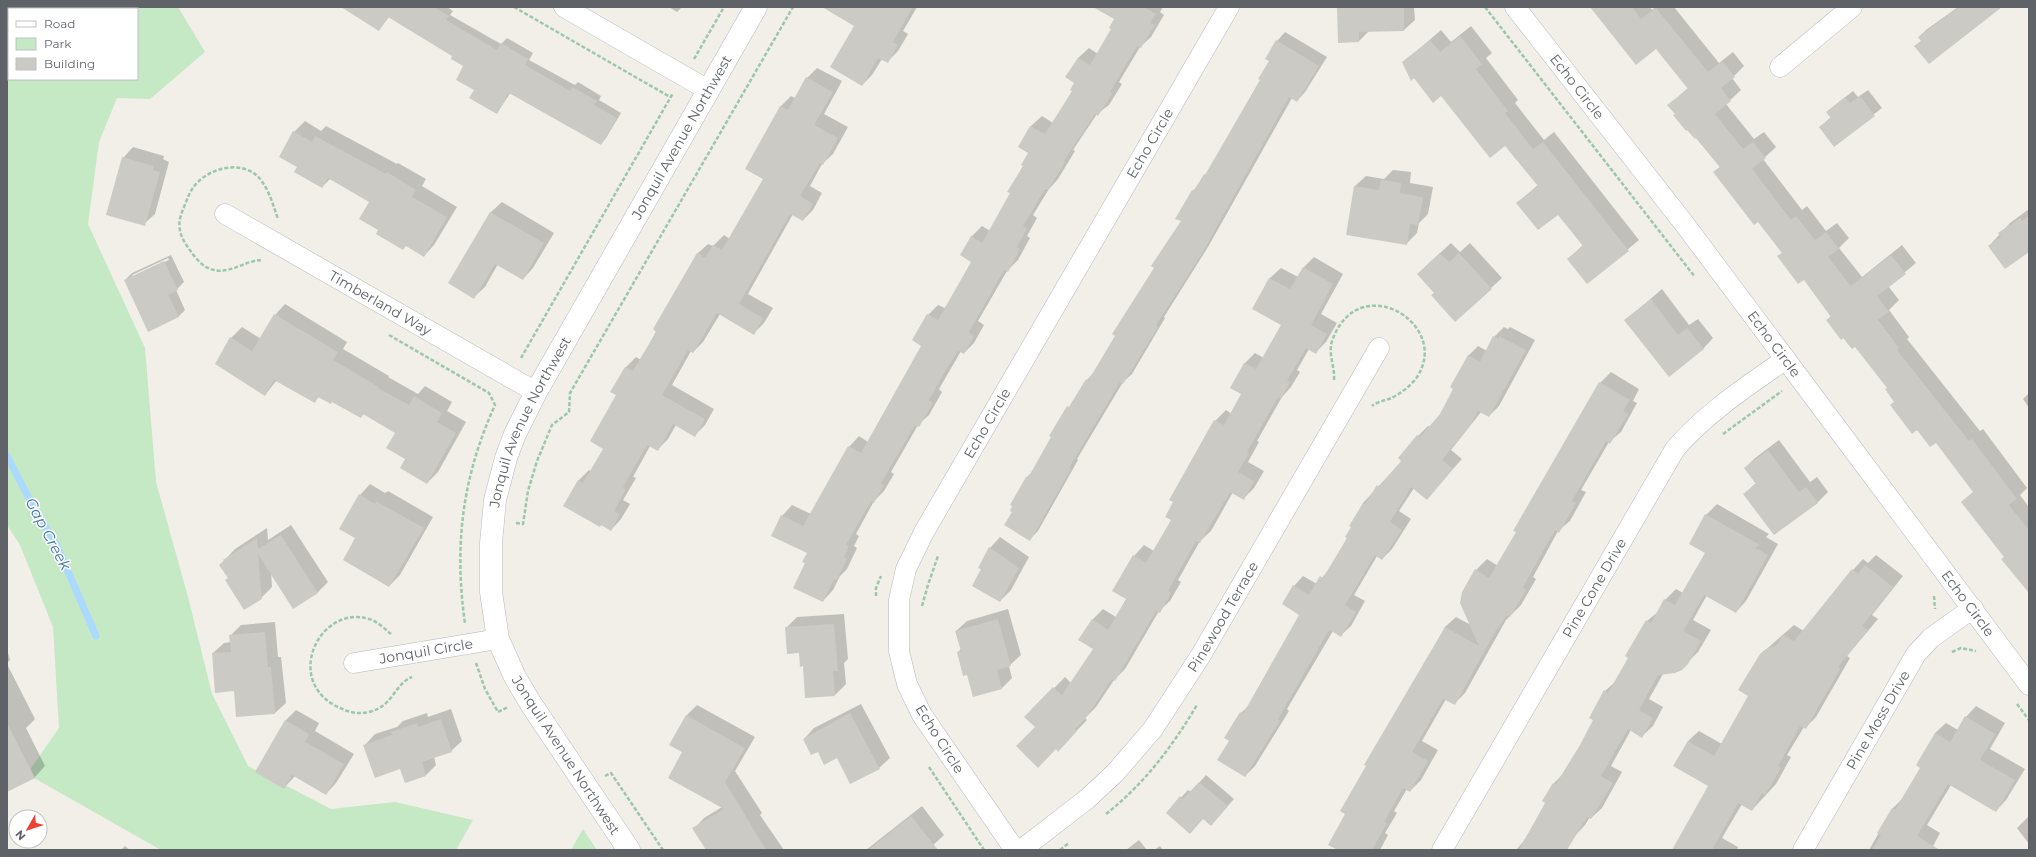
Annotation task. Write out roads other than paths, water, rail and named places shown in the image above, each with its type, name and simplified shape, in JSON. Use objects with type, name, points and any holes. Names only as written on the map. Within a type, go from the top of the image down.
[{"type":"street","points":[[564,7],[708,90]]},
{"type":"street","name":"Jonquil Avenue Northwest","points":[[629,850],[527,697],[509,665],[498,639],[491,592],[491,543],[495,500],[514,434],[536,392],[756,7]]},
{"type":"street","name":"Echo Circle","points":[[1015,850],[930,728],[907,684],[899,651],[899,600],[906,569],[924,532],[1229,7]]},
{"type":"street","name":"Echo Circle","points":[[1515,7],[1686,226],[1973,608],[2029,685]]},
{"type":"street","points":[[1780,67],[1852,7]]},
{"type":"street","name":"Timberland Way","points":[[225,214],[536,392]]},
{"type":"street","name":"Pinewood Terrace","points":[[1021,850],[1086,799],[1115,773],[1153,729],[1201,655],[1379,348]]},
{"type":"street","name":"Pine Cone Drive","points":[[1442,850],[1675,449],[1689,433],[1737,394],[1786,359]]},
{"type":"street","name":"Pine Moss Drive","points":[[1802,850],[1916,654],[1931,638],[1973,608]]},
{"type":"street","name":"Jonquil Circle","points":[[354,663],[498,639]]},
{"type":"waterway","name":"Gap Creek","points":[[7,456],[32,504],[56,544],[96,636]]}]
